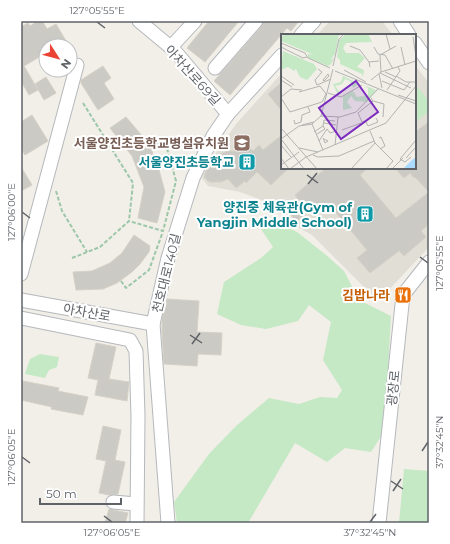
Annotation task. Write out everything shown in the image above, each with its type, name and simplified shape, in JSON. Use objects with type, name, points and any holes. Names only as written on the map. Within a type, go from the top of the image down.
[{"type":"street","name":"아차산로69길","points":[[139,21],[171,47],[228,114]]},
{"type":"street","points":[[171,47],[196,21]]},
{"type":"street","points":[[214,68],[256,21]]},
{"type":"street","points":[[302,34],[314,21]]},
{"type":"street","points":[[400,21],[408,34]]},
{"type":"street","points":[[416,44],[429,63]]},
{"type":"street","name":"천호대로140길","points":[[168,523],[153,324],[168,258],[193,178],[212,136],[228,114],[281,56]]},
{"type":"street","points":[[21,274],[74,78]]},
{"type":"street","name":"광장로","points":[[379,523],[403,295],[429,262]]},
{"type":"street","name":"아차산로","points":[[21,300],[153,324]]},
{"type":"street","points":[[21,318],[130,340],[136,351],[138,416],[137,523]]},
{"type":"street","points":[[113,502],[136,504]]},
{"type":"path","points":[[72,258],[100,247],[129,221],[133,183],[83,102]]},
{"type":"path","points":[[121,281],[126,288],[149,270],[163,231],[176,181],[165,141],[150,147]]},
{"type":"path","points":[[56,191],[62,211],[87,252]]},
{"type":"path","points":[[129,221],[168,232]]},
{"type":"shaded area","points":[[330,21],[382,21],[392,34],[318,34]]},
{"type":"shaded area","points":[[416,66],[429,83],[429,247],[385,294],[374,297],[312,235],[298,227],[264,201],[240,192],[208,186],[202,178],[209,163],[236,124],[281,74],[281,169],[416,169]]},
{"type":"green space","points":[[416,85],[429,101],[429,111],[416,122]]},
{"type":"green space","points":[[268,219],[297,232],[344,271],[359,300],[391,316],[387,388],[382,435],[371,452],[345,448],[327,462],[295,443],[248,523],[177,523],[174,502],[209,454],[236,426],[269,398],[299,404],[320,397],[337,398],[342,390],[323,360],[331,322],[309,305],[298,321],[266,329],[241,325],[217,314],[224,282],[261,258],[273,247],[261,229]]},
{"type":"green space","points":[[40,354],[59,357],[57,367],[49,370],[45,378],[25,374],[30,359]]},
{"type":"green space","points":[[404,469],[429,471],[429,523],[399,523]]},
{"type":"building","points":[[38,21],[42,21],[47,29],[56,24],[64,38],[38,38],[38,58],[24,66],[38,90],[29,95],[21,81],[21,27],[28,23],[30,26]]},
{"type":"building","points":[[209,21],[239,21],[205,62],[187,48]]},
{"type":"building","points":[[264,21],[299,21],[291,31],[287,28],[281,34],[230,95],[214,81],[262,26]]},
{"type":"building","points":[[103,66],[111,78],[104,83],[114,99],[98,110],[81,83],[81,80]]},
{"type":"building","points":[[47,78],[56,93],[44,100],[35,84]]},
{"type":"building","points":[[281,83],[281,110],[268,94]]},
{"type":"building","points":[[32,115],[48,141],[25,155],[21,148],[21,122]]},
{"type":"building","points":[[126,117],[149,144],[158,166],[165,192],[157,223],[138,218],[144,187],[132,156],[110,128]]},
{"type":"building","points":[[429,122],[429,192],[410,173],[404,178],[396,169],[416,169],[416,131]]},
{"type":"building","name":"서울양진초등학교","points":[[281,136],[281,169],[288,169],[271,185],[257,172],[246,183],[245,181],[236,188],[228,179],[221,182],[211,182],[204,177],[207,168],[220,154],[228,151],[238,151],[246,144],[253,151],[259,145],[263,150]]},
{"type":"building","points":[[21,167],[32,185],[21,191]]},
{"type":"building","points":[[325,169],[367,169],[360,175],[396,218],[429,192],[429,224],[421,231],[426,237],[404,256],[399,251],[370,273],[357,258],[367,250],[328,203],[313,215],[310,211],[296,221],[286,209],[298,199],[295,195]]},
{"type":"building","points":[[134,235],[150,246],[149,252],[132,272],[117,283],[103,289],[76,290],[73,272],[92,271],[110,263],[122,253]]},
{"type":"building","points":[[167,299],[199,301],[197,332],[222,333],[221,355],[198,354],[197,366],[164,364],[162,319]]},
{"type":"building","points":[[96,343],[116,347],[109,379],[129,382],[127,401],[95,395],[98,380],[88,378]]},
{"type":"building","points":[[23,381],[59,388],[58,391],[88,397],[83,415],[51,409],[52,407],[21,400]]},
{"type":"building","points":[[103,426],[121,430],[115,460],[125,462],[118,494],[109,495],[99,493],[106,461],[96,459]]},
{"type":"building","points":[[109,509],[128,513],[125,523],[105,523]]},
{"type":"place","name":"서울양진초등학교병설유치원","points":[[242,143]]},
{"type":"place","name":"서울양진초등학교","points":[[247,162]]},
{"type":"place","name":"양진중 체육관(Gym of Yangjin Middle School)","points":[[365,214]]},
{"type":"place","name":"김밥나라","points":[[403,295]]}]
